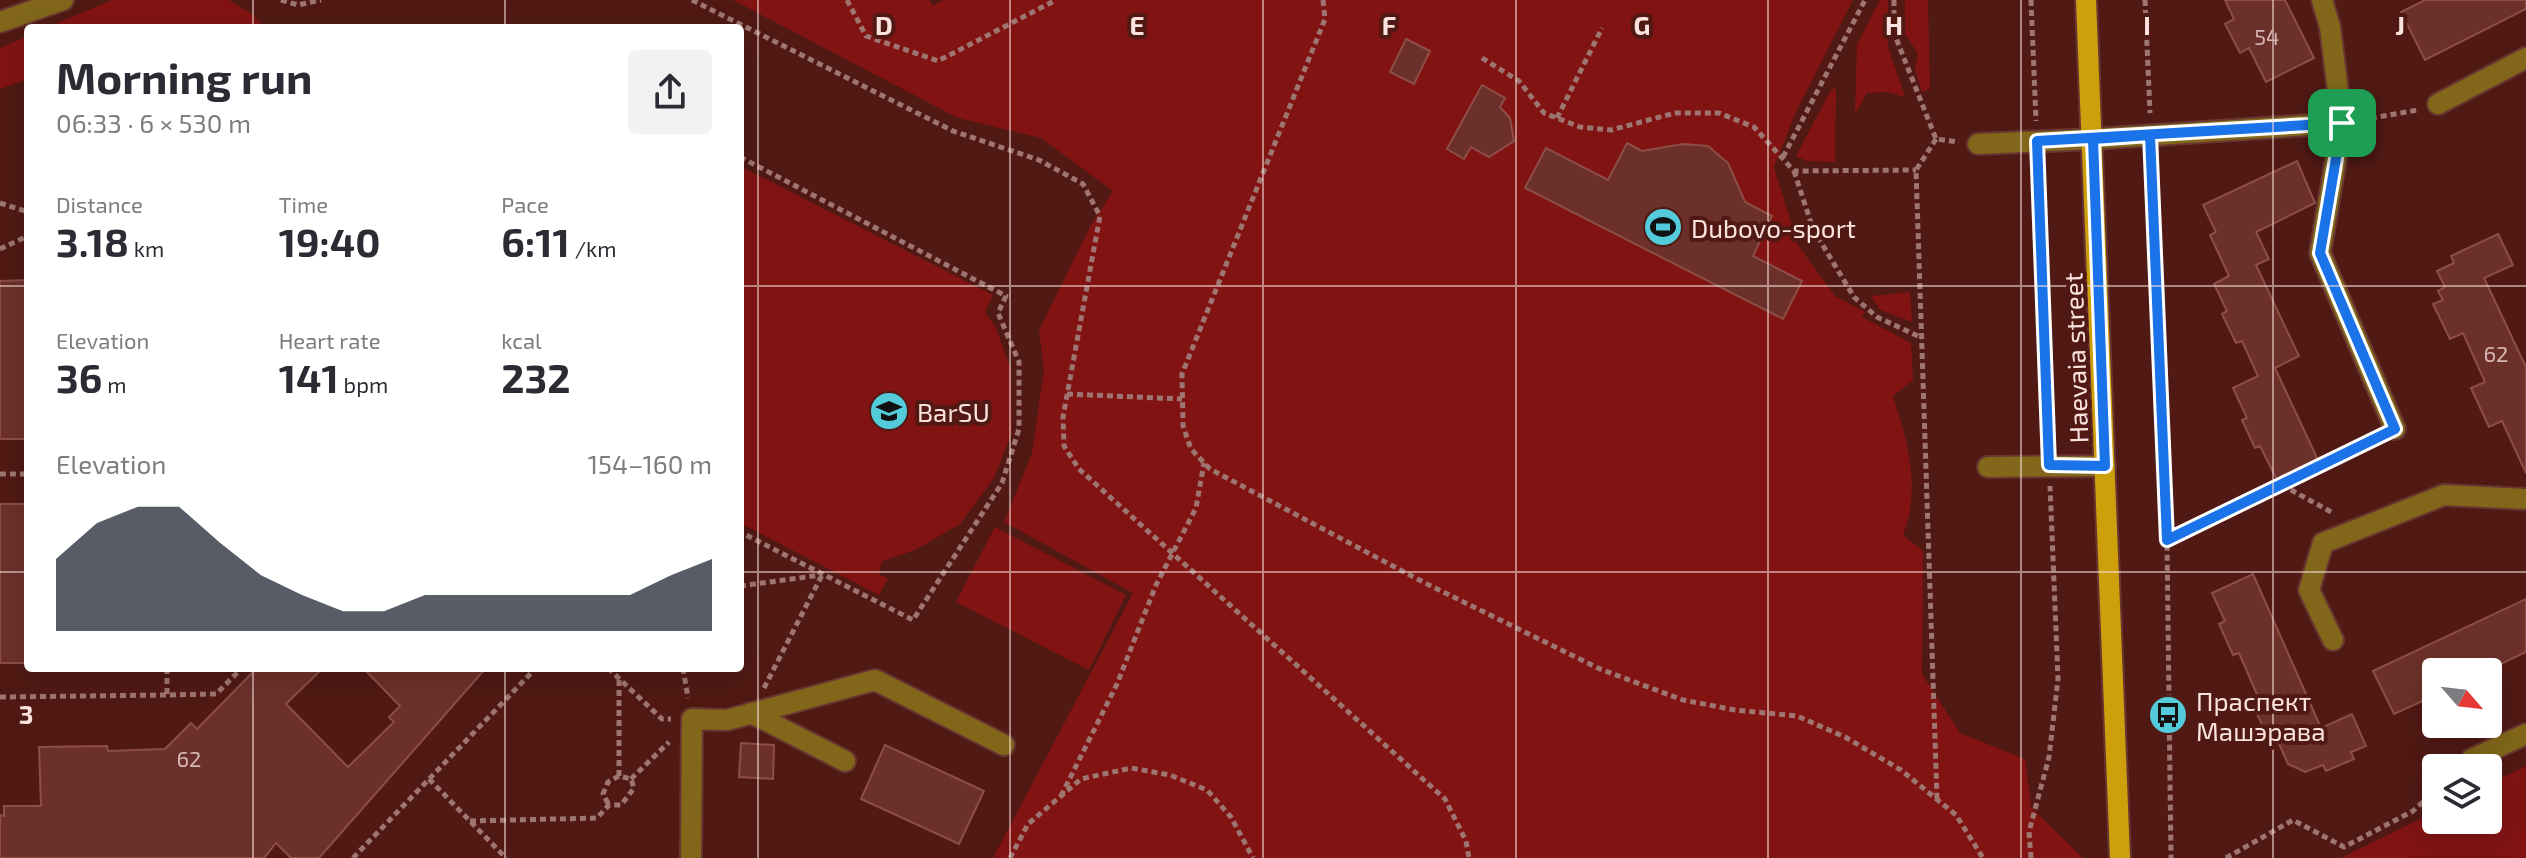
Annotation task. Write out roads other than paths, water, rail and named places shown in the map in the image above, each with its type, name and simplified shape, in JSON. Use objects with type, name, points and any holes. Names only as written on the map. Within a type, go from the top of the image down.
[{"type":"main road","name":"Haevaia street","points":[[2086,0],[2120,858]]},
{"type":"lane","points":[[0,22],[63,0]]},
{"type":"lane","points":[[2322,0],[2330,27],[2342,123],[2320,253],[2395,429]]},
{"type":"lane","points":[[2438,104],[2526,58]]},
{"type":"lane","points":[[1978,144],[2342,123]]},
{"type":"lane","points":[[1988,467],[2105,466]]},
{"type":"lane","points":[[2333,640],[2309,590],[2323,543],[2444,495],[2526,499]]},
{"type":"lane","points":[[691,858],[692,719],[727,720],[875,680],[1004,745]]},
{"type":"lane","points":[[751,713],[845,761]]},
{"type":"lane","points":[[2483,754],[2526,734]]},
{"type":"place","name":"Dubovo-sport","points":[[1663,227]]},
{"type":"place","name":"BarSU","points":[[889,411]]},
{"type":"place","name":"Праспект Машэрава","points":[[2168,715]]}]
